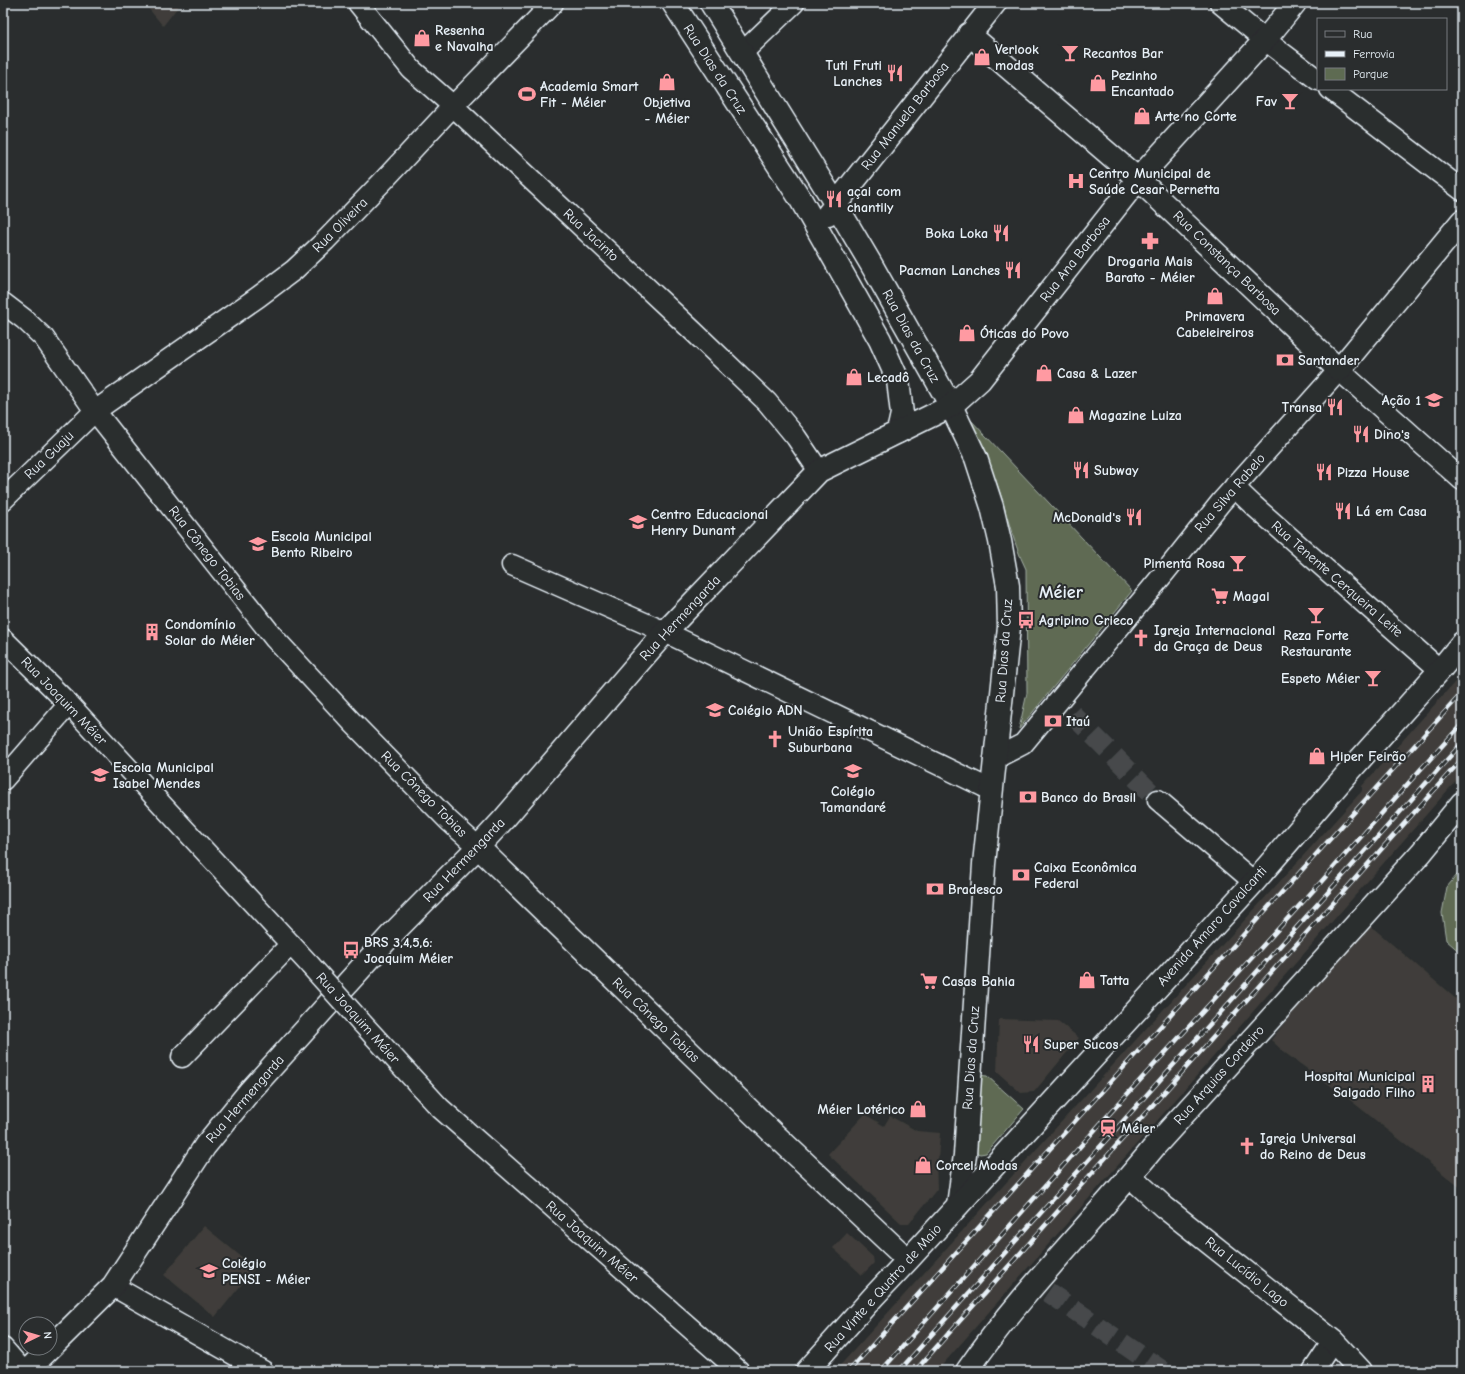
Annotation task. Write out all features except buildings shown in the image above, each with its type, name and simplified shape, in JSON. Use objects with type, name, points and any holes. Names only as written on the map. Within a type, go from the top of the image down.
[{"type":"main road","name":"Rua Dias da Cruz","points":[[673,3],[801,200],[880,340],[898,380],[902,414],[898,432]]},
{"type":"main road","name":"Rua Dias da Cruz","points":[[711,3],[835,203],[951,406],[976,458],[992,507],[1000,540],[1008,586],[1008,627],[984,864],[965,1155],[958,1205]]},
{"type":"main road","name":"Rua Manuela Barbosa","points":[[818,230],[835,203],[995,3]]},
{"type":"main road","name":"Rua Ana Barbosa","points":[[951,406],[980,380],[1138,179],[1265,40],[1295,3]]},
{"type":"main road","name":"Rua Constança Barbosa","points":[[969,34],[1138,179],[1339,370]]},
{"type":"main road","name":"Rua Silva Rabelo","points":[[1339,370],[1462,222]]},
{"type":"main road","name":"Rua Hermengarda","points":[[27,1371],[113,1286],[204,1146],[239,1104],[391,935],[478,847],[665,632],[819,471],[951,406]]},
{"type":"main road","name":"Avenida Amaro Cavalcanti","points":[[958,1205],[1254,882],[1462,643]]},
{"type":"main road","name":"Rua Arquias Cordeiro","points":[[967,1371],[985,1345],[1035,1283],[1130,1176],[1154,1146],[1421,853],[1462,803]]},
{"type":"main road","name":"Rua Cônego Tobias","points":[[478,847],[772,1132],[908,1260]]},
{"type":"main road","name":"Rua Lucídio Lago","points":[[1130,1176],[1164,1207],[1333,1341],[1361,1371]]},
{"type":"main road","name":"Rua Vinte e Quatro de Maio","points":[[808,1371],[874,1296],[958,1205]]},
{"type":"street","name":"Rua Jacinto","points":[[358,3],[411,69],[453,106],[768,402],[796,436],[819,471]]},
{"type":"street","name":"Rua Oliveira","points":[[95,411],[214,329],[294,270],[378,186],[553,3]]},
{"type":"street","points":[[742,52],[794,3]]},
{"type":"street","points":[[1220,3],[1265,40],[1317,79]]},
{"type":"street","points":[[1331,90],[1462,190]]},
{"type":"street","name":"Rua Cônego Tobias","points":[[3,303],[24,319],[44,338],[95,411],[275,639],[368,739],[449,821],[478,847]]},
{"type":"street","name":"Rua Constança Barbosa","points":[[1339,370],[1462,480]]},
{"type":"street","name":"Rua Silva Rabelo","points":[[994,759],[1023,744],[1066,708],[1166,571],[1205,521],[1339,370]]},
{"type":"street","name":"Rua Guaju","points":[[3,500],[95,411]]},
{"type":"street","name":"Rua Tenente Cerqueira Leite","points":[[1234,487],[1440,670]]},
{"type":"street","points":[[512,565],[665,632],[991,790]]},
{"type":"street","name":"Rua Joaquim Méier","points":[[3,639],[69,704],[440,1108],[739,1371]]},
{"type":"street","points":[[3,780],[69,704]]},
{"type":"street","points":[[1158,800],[1254,882]]},
{"type":"street","points":[[182,1056],[291,944]]},
{"type":"street","points":[[113,1286],[261,1371]]},
{"type":"street","points":[[1313,1371],[1333,1341]]},
{"type":"street","points":[[3,1348],[23,1371]]},
{"type":"shaded area","points":[[144,3],[181,3],[163,26]]},
{"type":"shaded area","points":[[1462,674],[1462,774],[937,1371],[835,1371],[1362,791],[1362,786]]},
{"type":"shaded area","points":[[1365,921],[1462,1004],[1462,1189],[1345,1096],[1285,1053],[1271,1040]]},
{"type":"shaded area","points":[[999,1019],[1058,1021],[1079,1038],[1034,1092],[1021,1093],[997,1072]]},
{"type":"shaded area","points":[[865,1114],[884,1126],[890,1116],[917,1131],[940,1133],[938,1160],[936,1159],[937,1189],[909,1224],[902,1224],[828,1154]]},
{"type":"shaded area","name":"Colégio PENSI - Méier","points":[[204,1226],[255,1268],[215,1317],[164,1275]]},
{"type":"shaded area","points":[[847,1233],[873,1257],[874,1263],[862,1275],[833,1248]]},
{"type":"green space","points":[[969,418],[1132,591],[1019,729],[1027,693],[1026,569],[1016,546],[992,469],[970,424]]},
{"type":"green space","points":[[1462,869],[1462,954],[1446,940],[1442,913],[1447,887]]},
{"type":"green space","points":[[977,1075],[987,1076],[1024,1109],[986,1153],[980,1154],[975,1152]]},
{"type":"tunnel","points":[[1072,714],[1158,800]]},
{"type":"tunnel","points":[[1048,1292],[1163,1371]]},
{"type":"railway","points":[[849,1371],[1462,693]]},
{"type":"railway","points":[[881,1371],[1101,1123],[1321,882],[1462,724]]},
{"type":"railway","points":[[899,1371],[1462,743]]},
{"type":"railway","points":[[915,1371],[1462,759]]},
{"type":"place","name":"Resenha e Navalha","points":[[422,38]]},
{"type":"place","name":"Recantos Bar","points":[[1070,53]]},
{"type":"place","name":"Verlook modas","points":[[982,57]]},
{"type":"place","name":"Tuti Fruti Lanches","points":[[895,73]]},
{"type":"place","name":"Objetiva - Méier","points":[[667,82]]},
{"type":"place","name":"Pezinho Encantado","points":[[1098,83]]},
{"type":"place","name":"Academia Smart Fit - Méier","points":[[527,94]]},
{"type":"place","name":"Fav","points":[[1290,101]]},
{"type":"place","name":"Arte no Corte","points":[[1142,116]]},
{"type":"place","name":"Centro Municipal de Saúde Cesar Pernetta","points":[[1076,181]]},
{"type":"place","name":"açai com chantily","points":[[834,199]]},
{"type":"place","name":"Boka Loka","points":[[1001,233]]},
{"type":"place","name":"Drogaria Mais Barato - Méier","points":[[1150,241]]},
{"type":"place","name":"Pacman Lanches","points":[[1013,270]]},
{"type":"place","name":"Primavera Cabeleireiros","points":[[1215,296]]},
{"type":"place","name":"Óticas do Povo","points":[[967,333]]},
{"type":"place","name":"Santander","points":[[1285,360]]},
{"type":"place","name":"Casa & Lazer","points":[[1044,373]]},
{"type":"place","name":"Lecadô","points":[[854,377]]},
{"type":"place","name":"Ação 1","points":[[1434,400]]},
{"type":"place","name":"Transa","points":[[1335,407]]},
{"type":"place","name":"Magazine Luiza","points":[[1076,415]]},
{"type":"place","name":"Dino's","points":[[1361,434]]},
{"type":"place","name":"Subway","points":[[1081,470]]},
{"type":"place","name":"Pizza House","points":[[1324,472]]},
{"type":"place","name":"Lá em Casa","points":[[1343,511]]},
{"type":"place","name":"McDonald's","points":[[1134,517]]},
{"type":"place","name":"Centro Educacional Henry Dunant","points":[[638,522]]},
{"type":"place","name":"Escola Municipal Bento Ribeiro","points":[[258,544]]},
{"type":"place","name":"Pimenta Rosa","points":[[1238,563]]},
{"type":"place","name":"Magal","points":[[1220,596]]},
{"type":"place","name":"Reza Forte Restaurante","points":[[1316,615]]},
{"type":"place","name":"Agripino Grieco","points":[[1026,620]]},
{"type":"place","name":"Condomínio Solar do Méier","points":[[152,632]]},
{"type":"place","name":"Igreja Internacional da Graça de Deus","points":[[1141,638]]},
{"type":"place","name":"Espeto Méier","points":[[1373,678]]},
{"type":"place","name":"Colégio ADN","points":[[715,710]]},
{"type":"place","name":"Itaú","points":[[1053,721]]},
{"type":"place","name":"União Espírita Suburbana","points":[[775,739]]},
{"type":"place","name":"Hiper Feirão","points":[[1317,756]]},
{"type":"place","name":"Colégio Tamandaré","points":[[853,771]]},
{"type":"place","name":"Escola Municipal Isabel Mendes","points":[[100,775]]},
{"type":"place","name":"Banco do Brasil","points":[[1028,797]]},
{"type":"place","name":"Caixa Econômica Federal","points":[[1021,875]]},
{"type":"place","name":"Bradesco","points":[[935,889]]},
{"type":"place","name":"BRS 3,4,5,6: Joaquim Méier","points":[[351,950]]},
{"type":"place","name":"Tatta","points":[[1087,980]]},
{"type":"place","name":"Casas Bahia","points":[[929,981]]},
{"type":"place","name":"Super Sucos","points":[[1031,1044]]},
{"type":"place","name":"Hospital Municipal Salgado Filho","points":[[1428,1084]]},
{"type":"place","name":"Méier Lotérico","points":[[918,1109]]},
{"type":"place","name":"Méier","points":[[1108,1128]]},
{"type":"place","name":"Igreja Universal do Reino de Deus","points":[[1247,1146]]},
{"type":"place","name":"Corcel Modas","points":[[923,1165]]},
{"type":"place","name":"Colégio PENSI - Méier","points":[[209,1271]]},
{"type":"district","name":"Méier","points":[[1061,592]]}]
